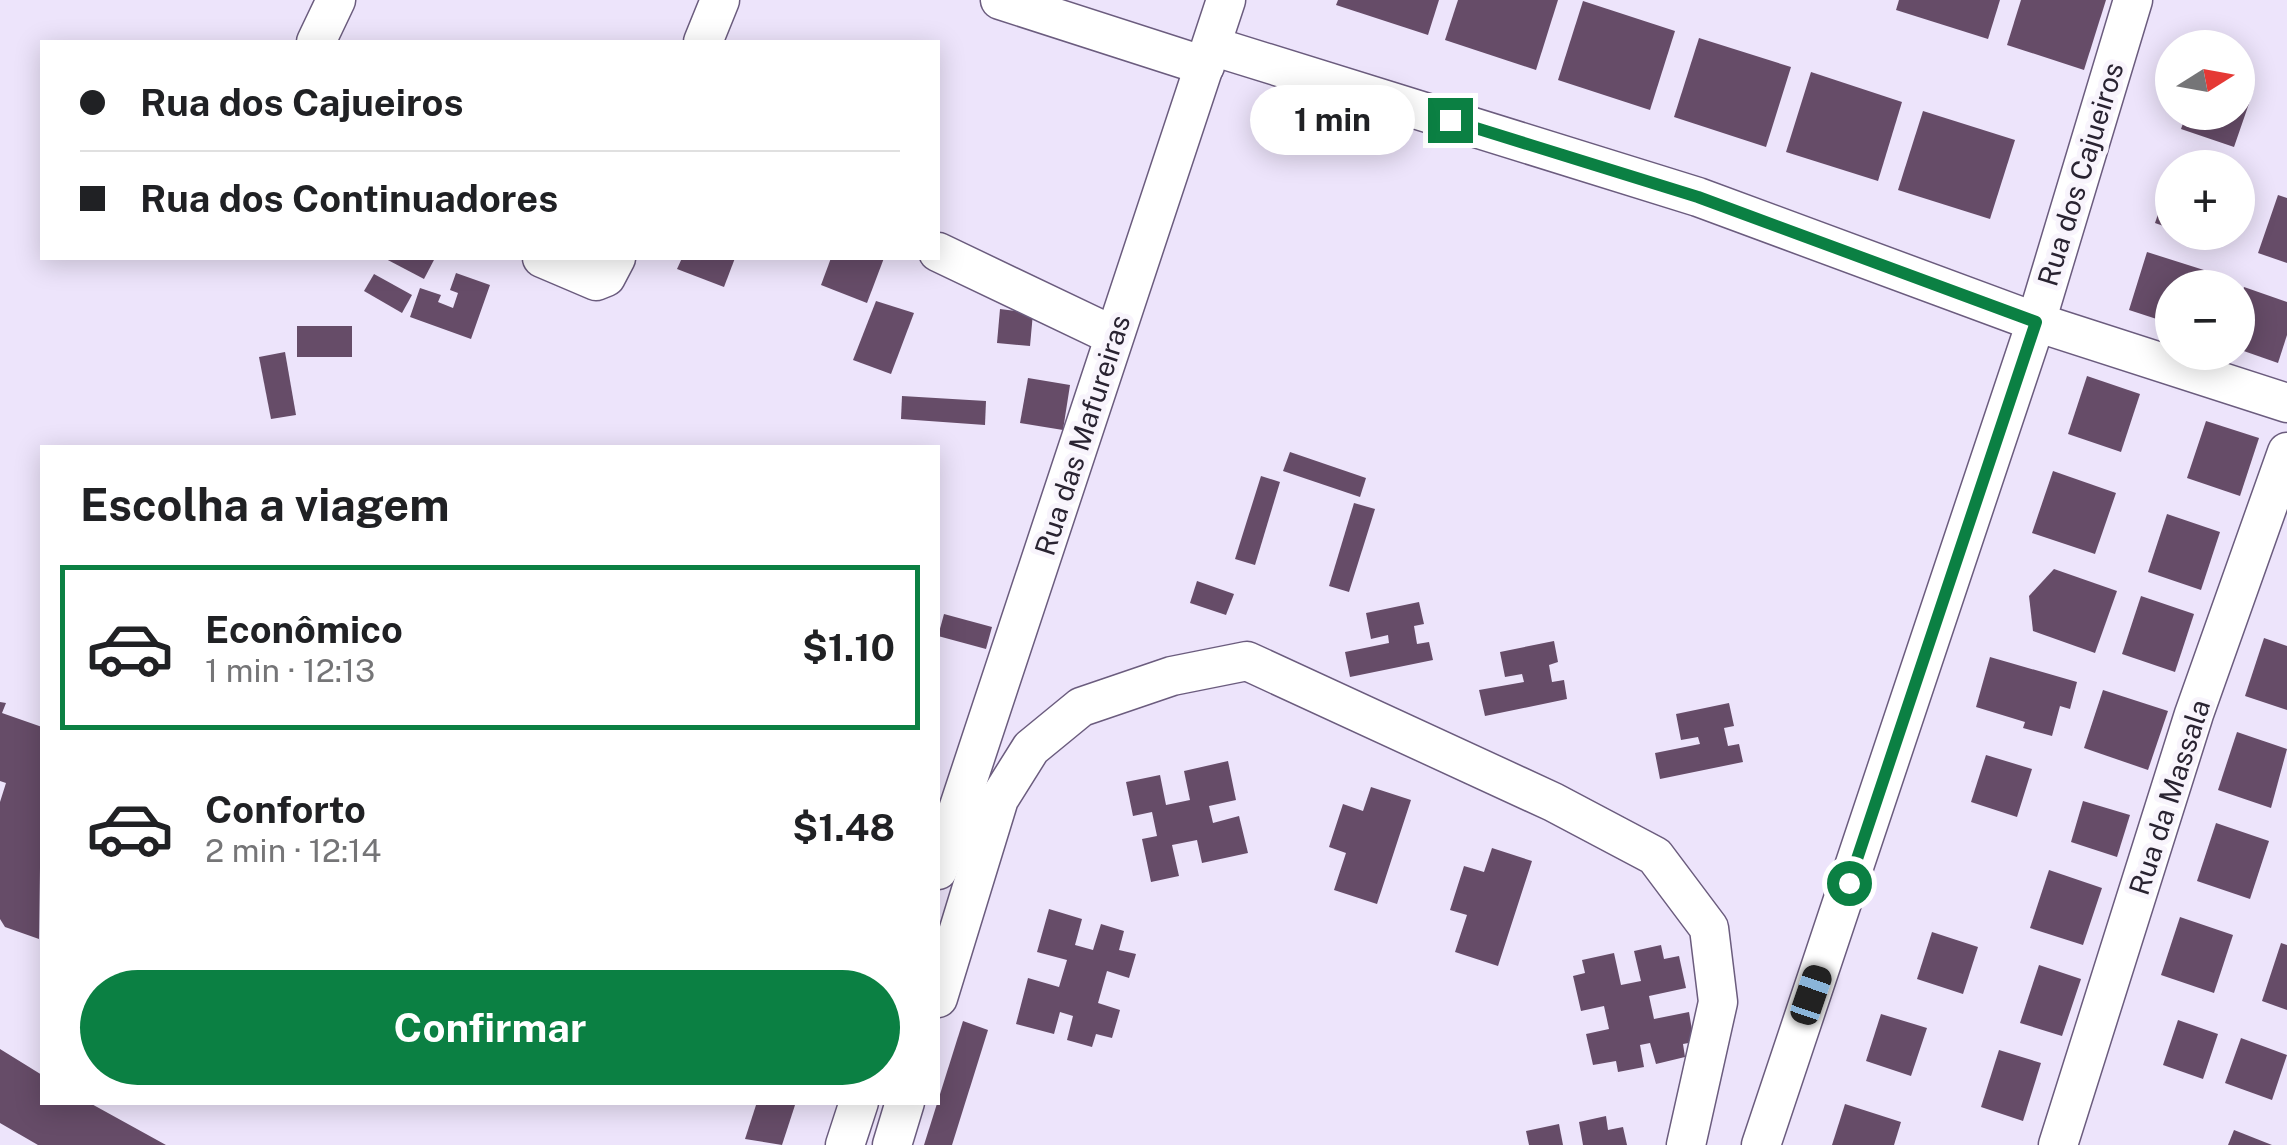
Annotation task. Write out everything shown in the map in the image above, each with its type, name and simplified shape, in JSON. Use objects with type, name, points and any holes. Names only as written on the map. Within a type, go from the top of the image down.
[{"type":"street","points":[[317,40],[336,0]]},
{"type":"street","points":[[703,40],[720,0]]},
{"type":"street","points":[[1000,0],[1698,197],[2036,322],[2287,402]]},
{"type":"street","name":"Rua das Mafureiras","points":[[940,864],[1226,0]]},
{"type":"street","name":"Rua dos Cajueiros","points":[[1761,1145],[2036,322],[2133,0]]},
{"type":"street","points":[[940,253],[1114,336]]},
{"type":"street","points":[[547,260],[596,281],[606,277],[615,260]]},
{"type":"street","name":"Rua da Massala","points":[[2058,1145],[2194,714],[2287,452]]},
{"type":"street","points":[[940,992],[1000,798],[1031,748],[1081,707],[1172,676],[1247,661],[1553,802],[1655,856],[1709,928],[1718,1002],[1686,1145]]},
{"type":"street","points":[[845,1145],[858,1105]]},
{"type":"street","points":[[892,1145],[904,1105]]},
{"type":"building","points":[[1338,0],[1439,0],[1428,35],[1336,5]]},
{"type":"building","points":[[1458,0],[1558,0],[1536,70],[1445,40]]},
{"type":"building","points":[[1899,0],[2000,0],[1988,39],[1896,10]]},
{"type":"building","points":[[2021,0],[2106,0],[2084,70],[2007,45]]},
{"type":"building","points":[[1583,1],[1675,31],[1650,110],[1558,80]]},
{"type":"building","points":[[1699,38],[1791,67],[1766,147],[1674,117]]},
{"type":"building","points":[[1811,72],[1902,102],[1878,181],[1786,152]]},
{"type":"building","points":[[1923,111],[2015,140],[1990,219],[1898,190]]},
{"type":"building","points":[[2184,130],[2240,130],[2234,147]]},
{"type":"building","points":[[2278,195],[2287,198],[2287,263],[2258,253]]},
{"type":"building","points":[[2147,252],[2204,270],[2155,270],[2155,318],[2129,310]]},
{"type":"building","points":[[388,260],[434,260],[424,279]]},
{"type":"building","points":[[681,260],[734,260],[724,287],[677,269]]},
{"type":"building","points":[[830,260],[883,260],[867,303],[821,285]]},
{"type":"building","points":[[456,273],[490,285],[471,339],[410,317],[420,288],[441,295],[438,302],[453,308],[458,293],[450,290]]},
{"type":"building","points":[[374,274],[412,295],[402,313],[364,291]]},
{"type":"building","points":[[2255,291],[2287,302],[2287,335],[2278,363],[2255,355]]},
{"type":"building","points":[[876,301],[914,313],[891,374],[853,360]]},
{"type":"building","points":[[1000,309],[1033,313],[1030,346],[997,343]]},
{"type":"building","points":[[297,326],[352,326],[352,357],[297,357]]},
{"type":"building","points":[[285,352],[296,415],[271,419],[259,357]]},
{"type":"building","points":[[2087,376],[2140,394],[2121,452],[2068,434]]},
{"type":"building","points":[[1028,378],[1070,385],[1063,430],[1020,423]]},
{"type":"building","points":[[902,396],[986,401],[985,425],[901,419]]},
{"type":"building","points":[[2206,421],[2259,438],[2240,496],[2187,478]]},
{"type":"building","points":[[1290,452],[1366,478],[1360,497],[1283,471]]},
{"type":"building","points":[[2053,471],[2116,493],[2095,554],[2032,533]]},
{"type":"building","points":[[1261,476],[1280,482],[1255,565],[1235,559]]},
{"type":"building","points":[[1354,503],[1375,509],[1349,592],[1329,586]]},
{"type":"building","points":[[2167,514],[2220,532],[2201,590],[2148,572]]},
{"type":"building","points":[[2054,569],[2117,591],[2095,653],[2033,631],[2029,596]]},
{"type":"building","points":[[1197,581],[1234,594],[1226,615],[1190,603]]},
{"type":"building","points":[[2141,596],[2194,614],[2175,672],[2122,654]]},
{"type":"building","points":[[1419,602],[1424,624],[1414,626],[1417,644],[1429,642],[1433,660],[1350,677],[1345,652],[1389,643],[1388,635],[1371,639],[1366,613]]},
{"type":"building","points":[[944,614],[992,627],[986,649],[940,637]]},
{"type":"building","points":[[2264,638],[2287,646],[2287,710],[2245,696]]},
{"type":"building","points":[[1554,641],[1558,662],[1549,665],[1552,682],[1564,680],[1567,699],[1485,716],[1479,690],[1524,682],[1522,674],[1505,677],[1500,652]]},
{"type":"building","points":[[1990,657],[2077,682],[2070,709],[2060,706],[2052,736],[2023,728],[2025,722],[1976,707]]},
{"type":"building","points":[[2103,690],[2168,711],[2148,770],[2084,748]]},
{"type":"building","points":[[0,702],[6,703],[2,713],[40,726],[39,939],[5,927],[0,919],[0,802],[6,783],[0,781]]},
{"type":"building","points":[[1729,703],[1734,726],[1724,728],[1728,746],[1739,744],[1743,762],[1660,779],[1655,753],[1700,744],[1698,737],[1681,740],[1676,714]]},
{"type":"building","points":[[2237,732],[2287,749],[2271,808],[2218,790]]},
{"type":"building","points":[[1986,755],[2032,769],[2017,817],[1971,802]]},
{"type":"building","points":[[1228,761],[1236,800],[1209,806],[1213,823],[1239,816],[1248,853],[1202,863],[1197,840],[1172,845],[1179,876],[1151,882],[1142,839],[1157,836],[1152,812],[1133,816],[1126,782],[1160,775],[1166,805],[1190,800],[1184,771]]},
{"type":"building","points":[[1371,787],[1411,800],[1377,904],[1334,890],[1346,853],[1329,847],[1343,804],[1363,811]]},
{"type":"building","points":[[2083,801],[2130,815],[2117,857],[2071,842]]},
{"type":"building","points":[[2216,823],[2269,841],[2250,899],[2197,881]]},
{"type":"building","points":[[1492,848],[1532,861],[1498,966],[1455,952],[1467,915],[1450,910],[1464,866],[1484,872]]},
{"type":"building","points":[[2049,870],[2102,888],[2083,945],[2030,928]]},
{"type":"building","points":[[1049,909],[1082,919],[1075,945],[1093,950],[1101,924],[1124,931],[1119,950],[1136,954],[1129,978],[1107,971],[1098,1003],[1120,1010],[1112,1038],[1096,1034],[1092,1047],[1067,1040],[1073,1016],[1060,1012],[1054,1034],[1016,1024],[1028,978],[1059,987],[1067,960],[1037,952]]},
{"type":"building","points":[[2180,917],[2233,935],[2214,993],[2161,975]]},
{"type":"building","points":[[1932,932],[1978,947],[1963,994],[1917,979]]},
{"type":"building","points":[[2281,943],[2287,945],[2287,1010],[2262,1001]]},
{"type":"building","points":[[1661,945],[1664,959],[1679,956],[1686,988],[1649,996],[1654,1019],[1689,1012],[1694,1042],[1683,1044],[1685,1057],[1656,1064],[1650,1043],[1640,1045],[1644,1067],[1618,1072],[1616,1061],[1593,1065],[1586,1034],[1609,1029],[1604,1006],[1581,1011],[1573,976],[1585,973],[1582,960],[1614,953],[1621,985],[1641,981],[1634,951]]},
{"type":"building","points":[[2039,965],[2081,979],[2062,1036],[2020,1023]]},
{"type":"building","points":[[1881,1014],[1927,1028],[1911,1076],[1866,1061]]},
{"type":"building","points":[[2178,1020],[2218,1034],[2203,1079],[2163,1065]]},
{"type":"building","points":[[963,1021],[988,1030],[952,1145],[924,1145],[937,1105],[940,1105]]},
{"type":"building","points":[[2241,1038],[2287,1055],[2272,1100],[2225,1083]]},
{"type":"building","points":[[0,1049],[40,1074],[40,1105],[93,1105],[166,1145],[38,1145],[0,1123]]},
{"type":"building","points":[[1999,1050],[2041,1063],[2023,1121],[1981,1107]]},
{"type":"building","points":[[1845,1104],[1901,1122],[1894,1145],[1832,1145]]},
{"type":"building","points":[[756,1105],[795,1105],[782,1145],[745,1139]]},
{"type":"building","points":[[1606,1116],[1608,1130],[1623,1127],[1627,1145],[1583,1145],[1579,1122]]},
{"type":"building","points":[[1559,1124],[1563,1145],[1529,1145],[1526,1131]]},
{"type":"building","points":[[2234,1130],[2272,1145],[2228,1145]]},
{"type":"route","points":[[1450,120],[1698,197],[2036,322],[1849,883]]}]
